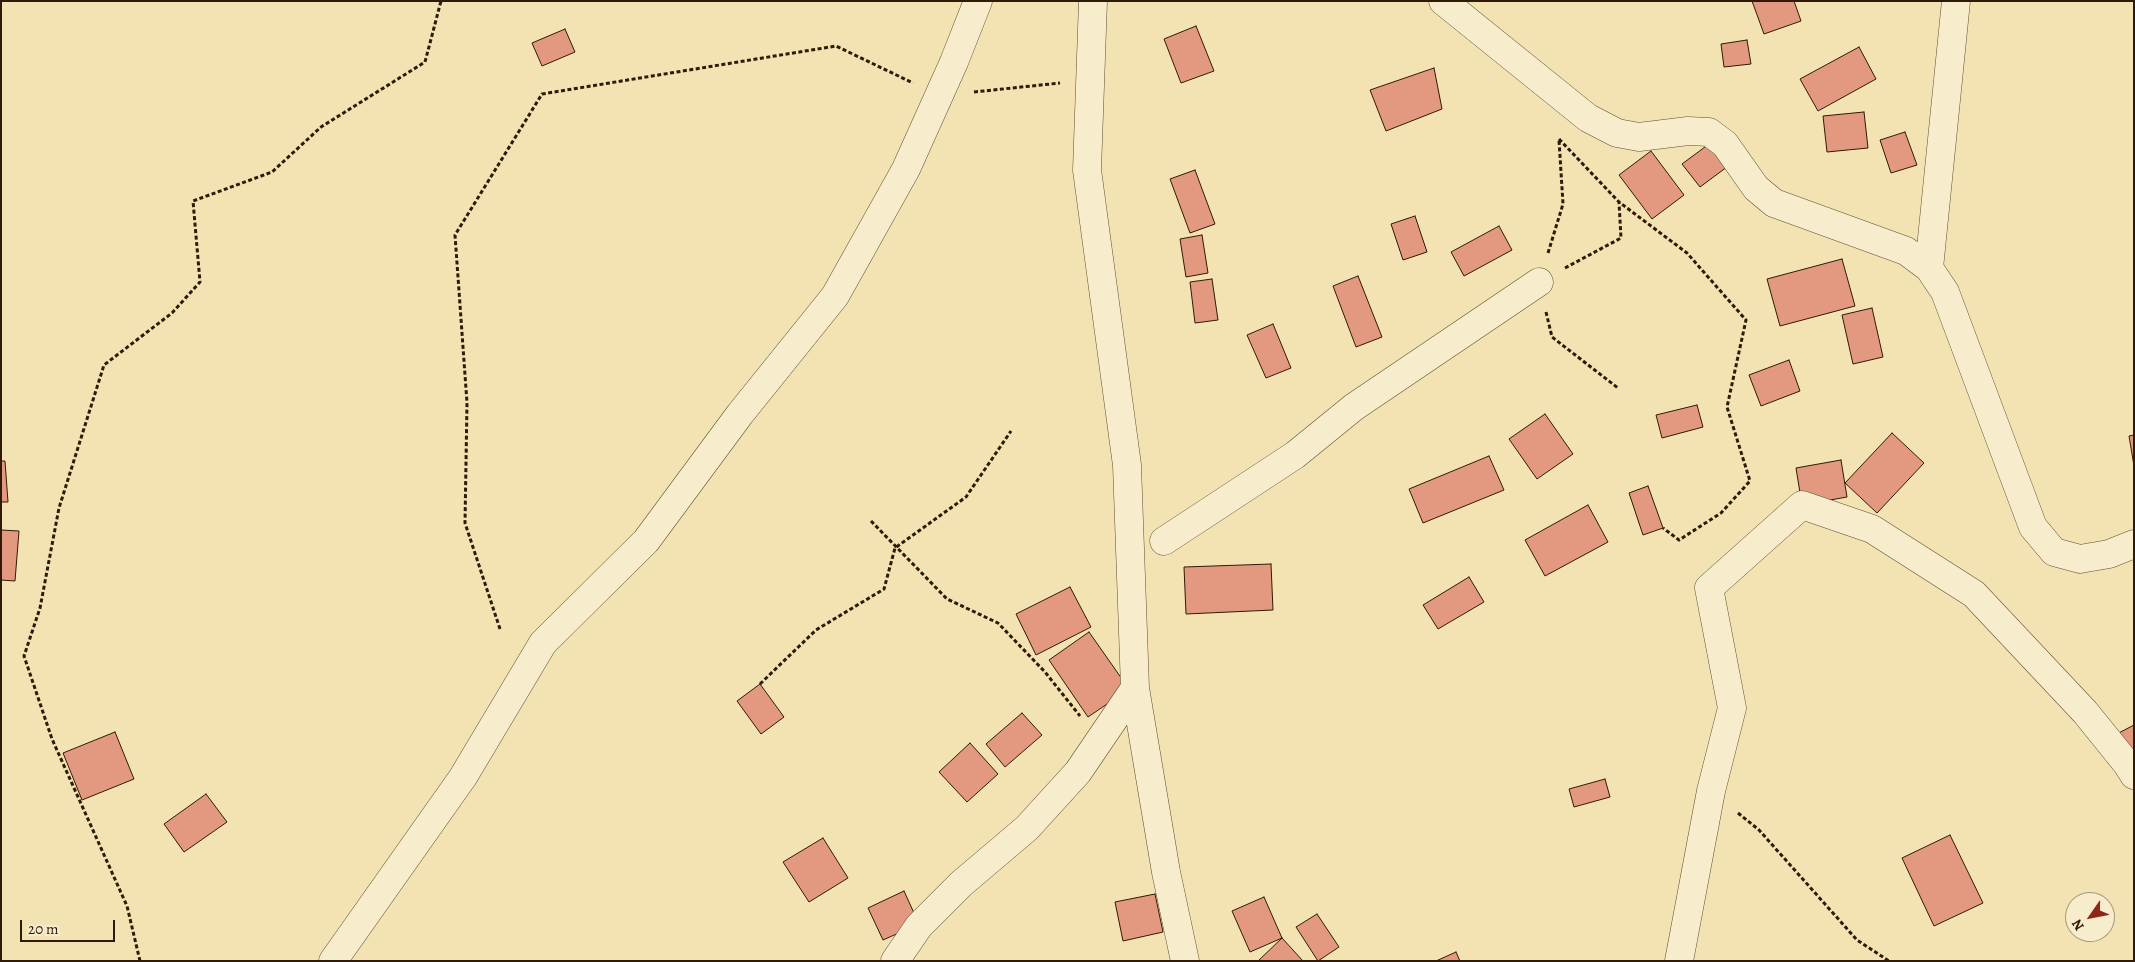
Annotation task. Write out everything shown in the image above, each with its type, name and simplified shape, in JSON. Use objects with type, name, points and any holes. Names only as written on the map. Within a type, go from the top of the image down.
[{"type":"street","points":[[333,961],[463,777],[543,643],[646,541],[740,414],[834,296],[906,169],[939,96],[978,1]]},
{"type":"street","points":[[1093,1],[1088,170],[1127,464],[1135,688],[1166,872],[1185,961]]},
{"type":"street","points":[[1443,1],[1588,118],[1617,133],[1639,137],[1688,131],[1709,132],[1726,144],[1756,188],[1774,203],[1906,251],[1929,268],[1945,292],[2032,527],[2054,552],[2080,559],[2110,554],[2134,544]]},
{"type":"street","points":[[1929,268],[1956,1]]},
{"type":"street","points":[[1164,540],[1295,455],[1354,407],[1539,282]]},
{"type":"street","points":[[1679,961],[1711,791],[1732,708],[1709,588],[1802,505],[1872,529],[1974,594],[2085,712],[2128,764],[2134,775]]},
{"type":"street","points":[[895,961],[919,926],[961,884],[1027,828],[1078,772],[1135,688]]},
{"type":"path","points":[[140,961],[127,906],[52,739],[24,656],[40,608],[59,508],[104,365],[172,313],[200,282],[193,201],[272,172],[321,127],[425,62],[441,1]]},
{"type":"path","points":[[500,629],[465,523],[467,403],[455,235],[542,94],[836,46],[939,96],[1091,80]]},
{"type":"path","points":[[1556,92],[1563,204],[1539,282],[1552,337],[1618,388]]},
{"type":"path","points":[[1559,139],[1619,202],[1687,253],[1746,320],[1727,407],[1750,481],[1721,513],[1679,540],[1662,528]]},
{"type":"path","points":[[1539,282],[1621,238],[1619,202]]},
{"type":"path","points":[[760,684],[816,630],[884,590],[895,548],[966,497],[1011,431]]},
{"type":"path","points":[[871,521],[895,548],[947,599],[998,623],[1045,672],[1099,740]]},
{"type":"path","points":[[1711,791],[1759,830],[1857,940],[1889,961]]},
{"type":"building","points":[[1752,1],[1794,1],[1801,21],[1764,34]]},
{"type":"building","points":[[1196,26],[1214,71],[1181,83],[1164,39]]},
{"type":"building","points":[[565,29],[575,52],[542,66],[532,43]]},
{"type":"building","points":[[1747,40],[1751,64],[1724,67],[1721,44]]},
{"type":"building","points":[[1859,47],[1876,79],[1818,111],[1800,79]]},
{"type":"building","points":[[1434,68],[1442,109],[1386,131],[1370,90]]},
{"type":"building","points":[[1864,112],[1868,148],[1827,152],[1823,116]]},
{"type":"building","points":[[1905,132],[1917,165],[1891,173],[1880,140]]},
{"type":"building","points":[[1713,141],[1731,164],[1700,187],[1682,164]]},
{"type":"building","points":[[1651,151],[1684,195],[1652,219],[1619,175]]},
{"type":"building","points":[[1195,170],[1215,224],[1190,233],[1170,179]]},
{"type":"building","points":[[1415,216],[1427,252],[1403,260],[1391,224]]},
{"type":"building","points":[[1499,226],[1512,250],[1464,276],[1451,252]]},
{"type":"building","points":[[1202,235],[1208,273],[1186,277],[1180,239]]},
{"type":"building","points":[[1842,259],[1855,306],[1780,326],[1767,279]]},
{"type":"building","points":[[1358,276],[1382,337],[1356,347],[1333,286]]},
{"type":"building","points":[[1212,279],[1218,320],[1195,323],[1190,282]]},
{"type":"building","points":[[1872,308],[1883,357],[1853,364],[1842,315]]},
{"type":"building","points":[[1273,324],[1291,368],[1266,378],[1247,335]]},
{"type":"building","points":[[1789,360],[1800,391],[1761,406],[1749,375]]},
{"type":"building","points":[[1697,405],[1703,427],[1662,438],[1656,415]]},
{"type":"building","points":[[1545,414],[1573,454],[1537,479],[1509,439]]},
{"type":"building","points":[[1892,433],[1924,463],[1877,513],[1845,483]]},
{"type":"building","points":[[2134,435],[2134,466],[2129,436]]},
{"type":"building","points":[[1489,456],[1504,490],[1423,523],[1409,489]]},
{"type":"building","points":[[1841,460],[1847,497],[1802,505],[1796,468]]},
{"type":"building","points":[[1,461],[5,461],[8,502],[1,502]]},
{"type":"building","points":[[1648,486],[1663,528],[1643,535],[1629,493]]},
{"type":"building","points":[[1588,505],[1608,542],[1545,576],[1525,540]]},
{"type":"building","points":[[1,530],[19,531],[15,581],[1,580]]},
{"type":"building","points":[[1271,564],[1273,610],[1186,614],[1184,567]]},
{"type":"building","points":[[1469,577],[1484,602],[1438,629],[1423,605]]},
{"type":"building","points":[[1070,587],[1091,627],[1036,655],[1016,614]]},
{"type":"building","points":[[1089,632],[1129,689],[1088,717],[1049,660]]},
{"type":"building","points":[[760,684],[784,717],[761,734],[737,701]]},
{"type":"building","points":[[1022,713],[1042,735],[1005,767],[986,744]]},
{"type":"building","points":[[2134,725],[2134,760],[2113,736]]},
{"type":"building","points":[[115,732],[134,779],[82,800],[63,753]]},
{"type":"building","points":[[970,743],[998,774],[967,802],[939,772]]},
{"type":"building","points":[[1605,779],[1610,797],[1574,807],[1569,789]]},
{"type":"building","points":[[206,794],[227,822],[184,852],[164,824]]},
{"type":"building","points":[[1950,835],[1983,903],[1934,926],[1902,858]]},
{"type":"building","points":[[823,838],[848,878],[809,902],[783,862]]},
{"type":"building","points":[[904,891],[919,924],[883,940],[868,908]]},
{"type":"building","points":[[1155,894],[1163,932],[1123,941],[1115,902]]},
{"type":"building","points":[[1264,897],[1282,938],[1250,952],[1232,911]]},
{"type":"building","points":[[1317,914],[1339,947],[1318,961],[1296,927]]},
{"type":"building","points":[[1282,938],[1303,961],[1258,961]]},
{"type":"building","points":[[1456,952],[1460,961],[1436,961]]}]
